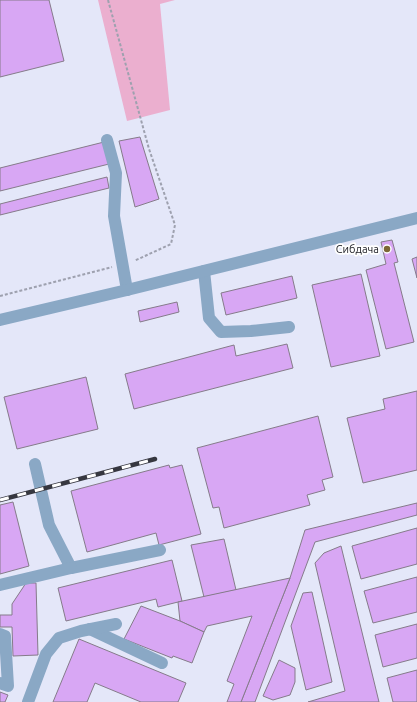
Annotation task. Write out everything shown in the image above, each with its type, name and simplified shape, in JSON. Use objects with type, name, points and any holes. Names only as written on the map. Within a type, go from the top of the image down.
[{"type":"street","points":[[107,140],[116,173],[114,216],[127,290]]},
{"type":"street","points":[[0,320],[417,218]]},
{"type":"street","points":[[204,271],[209,318],[221,332],[251,331],[289,327]]},
{"type":"street","points":[[35,464],[49,525],[71,568]]},
{"type":"street","points":[[0,585],[71,568],[160,550]]},
{"type":"street","points":[[28,702],[46,654],[59,638],[90,629],[116,624]]},
{"type":"street","points":[[90,629],[162,663]]},
{"type":"street","points":[[0,634],[5,636],[8,686],[0,683]]},
{"type":"shaded area","points":[[98,0],[175,0],[160,4],[170,110],[127,121]]},
{"type":"building","points":[[0,0],[49,0],[64,61],[0,77]]},
{"type":"building","points":[[140,137],[159,199],[135,207],[119,141]]},
{"type":"building","points":[[104,142],[109,164],[0,191],[0,168]]},
{"type":"building","points":[[107,177],[109,188],[0,215],[0,204]]},
{"type":"building","points":[[392,240],[398,262],[394,263],[414,342],[386,349],[366,270],[386,264],[381,242]]},
{"type":"building","points":[[417,257],[417,278],[412,259]]},
{"type":"building","points":[[361,274],[380,356],[331,367],[312,285]]},
{"type":"building","points":[[292,276],[297,298],[226,315],[221,293]]},
{"type":"building","points":[[177,302],[179,312],[140,322],[138,311]]},
{"type":"building","points":[[287,344],[293,368],[134,409],[125,374],[234,345],[236,356]]},
{"type":"building","points":[[86,377],[98,429],[17,449],[4,397]]},
{"type":"building","points":[[417,391],[417,470],[363,483],[347,418],[385,409],[383,399]]},
{"type":"building","points":[[318,416],[333,477],[322,480],[325,490],[307,495],[310,505],[224,528],[219,507],[213,508],[197,448]]},
{"type":"building","points":[[169,465],[170,468],[182,465],[201,534],[159,545],[156,533],[87,552],[71,491]]},
{"type":"building","points":[[13,502],[29,566],[0,574],[0,505]]},
{"type":"building","points":[[417,503],[417,515],[315,542],[255,702],[241,702],[290,578],[305,530]]},
{"type":"building","points":[[417,528],[417,564],[361,579],[352,546]]},
{"type":"building","points":[[224,539],[236,590],[204,597],[191,545]]},
{"type":"building","points":[[341,546],[379,702],[308,702],[345,691],[315,563],[324,553]]},
{"type":"building","points":[[172,560],[182,601],[158,607],[156,599],[66,621],[58,588]]},
{"type":"building","points":[[417,577],[417,612],[373,623],[364,591]]},
{"type":"building","points":[[290,578],[241,702],[227,702],[234,684],[227,681],[252,616],[207,626],[204,632],[180,621],[178,602]]},
{"type":"building","points":[[26,583],[36,583],[38,655],[13,656],[12,627],[0,627],[0,615],[12,615],[12,604]]},
{"type":"building","points":[[312,592],[332,682],[306,690],[291,626],[303,593]]},
{"type":"building","points":[[141,606],[204,632],[192,663],[173,656],[172,658],[124,639]]},
{"type":"building","points":[[417,624],[417,658],[383,667],[375,635]]},
{"type":"building","points":[[79,639],[186,683],[178,702],[141,702],[95,683],[87,702],[53,702]]},
{"type":"building","points":[[279,660],[295,668],[295,682],[290,695],[273,700],[263,696]]},
{"type":"building","points":[[417,670],[417,702],[393,702],[387,678]]},
{"type":"building","points":[[0,692],[8,695],[5,702],[0,702]]},
{"type":"railway","points":[[0,500],[155,459]]},
{"type":"place","name":"Сибдача","points":[[387,249]]}]
